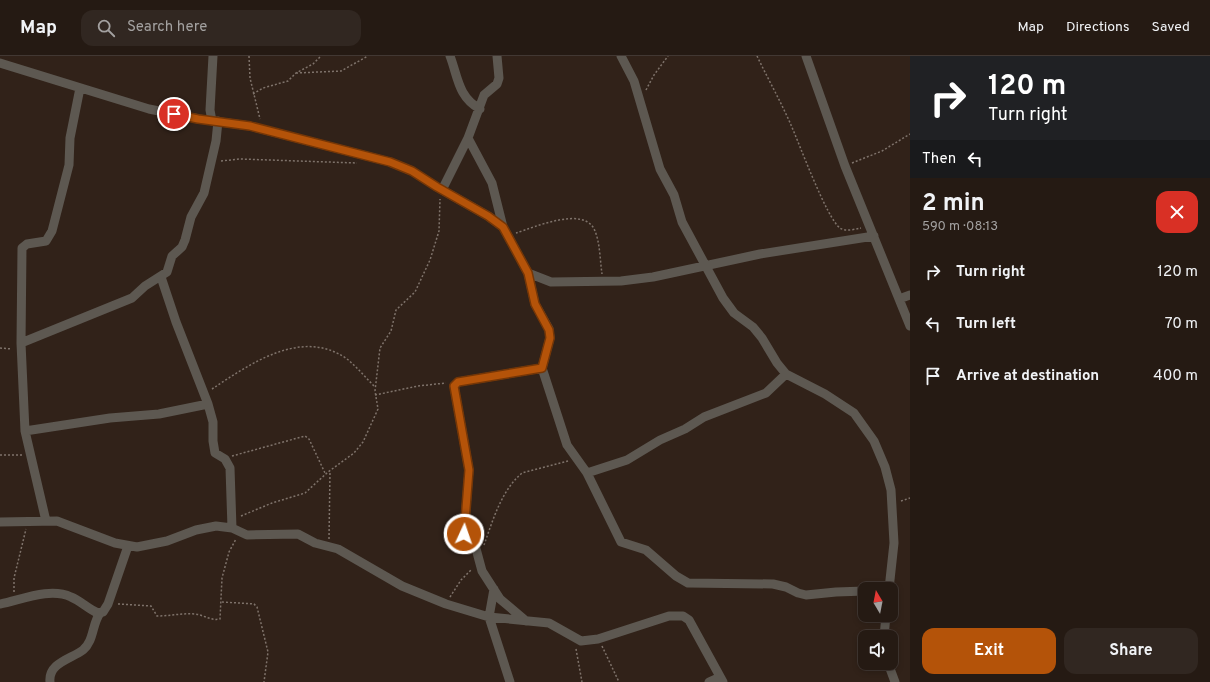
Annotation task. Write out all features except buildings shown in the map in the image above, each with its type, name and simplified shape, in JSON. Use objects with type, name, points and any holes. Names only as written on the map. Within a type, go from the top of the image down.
[{"type":"street","points":[[22,348],[132,298],[145,286],[162,277],[167,272],[172,256],[182,247],[185,240],[191,217],[204,193],[211,165],[215,121],[210,110],[214,56]]},
{"type":"street","points":[[450,56],[464,98],[480,109]]},
{"type":"street","points":[[441,190],[468,138],[484,95],[497,84],[499,78],[497,56]]},
{"type":"street","points":[[621,56],[634,81],[642,103],[660,169],[674,195],[682,222],[723,298],[734,313],[753,327],[786,374],[825,394],[854,413],[874,442],[885,467],[893,504],[894,543],[890,582]]},
{"type":"street","points":[[806,56],[845,166],[910,326]]},
{"type":"street","points":[[0,63],[149,109],[250,126],[390,162],[412,171],[441,190],[488,216],[503,227]]},
{"type":"street","points":[[46,521],[25,431],[22,348],[22,248],[27,244],[46,241],[52,231],[69,165],[70,138],[80,88]]},
{"type":"street","points":[[468,138],[492,183],[503,227],[528,273],[535,304],[549,330],[550,338],[542,368],[567,445],[587,473],[621,542],[646,550],[682,581],[693,584],[773,584],[806,595],[858,591]]},
{"type":"street","points":[[528,273],[551,282],[603,282],[653,277],[704,265],[792,248],[874,236]]},
{"type":"street","points":[[162,277],[176,322],[208,404],[213,422],[213,448],[218,455],[225,459],[230,468],[230,495],[234,526]]},
{"type":"street","points":[[899,299],[910,295]]},
{"type":"street","points":[[526,621],[504,605],[482,571],[475,545],[466,536],[464,531],[469,470],[454,386],[458,382],[542,368]]},
{"type":"street","points":[[587,473],[627,460],[655,443],[685,429],[704,417],[766,393],[786,374]]},
{"type":"street","points":[[25,431],[96,420],[159,414],[208,404]]},
{"type":"street","points":[[0,522],[46,521],[66,524],[115,543],[137,547],[167,541],[216,526],[234,526],[256,536],[282,533],[298,534],[314,543],[329,547],[345,554],[402,586],[446,604],[490,617],[554,625],[581,641],[598,639],[669,616],[683,616],[689,620],[722,679],[709,682]]},
{"type":"street","points":[[50,682],[51,672],[55,667],[83,650],[89,644],[93,625],[100,614],[106,610],[128,546]]},
{"type":"street","points":[[494,589],[490,617],[510,682]]},
{"type":"street","points":[[0,604],[48,594],[61,594],[72,597],[100,614]]},
{"type":"street","points":[[891,670],[895,682]]},
{"type":"path","points":[[249,56],[249,71],[258,117],[267,130]]},
{"type":"path","points":[[253,94],[263,88],[288,81],[296,73],[313,64],[321,56]]},
{"type":"path","points":[[296,73],[341,71],[368,56]]},
{"type":"path","points":[[642,103],[649,84],[668,56]]},
{"type":"path","points":[[757,56],[791,124],[812,176],[834,220],[840,228],[847,230],[869,227]]},
{"type":"path","points":[[845,166],[882,150],[910,134]]},
{"type":"path","points":[[211,165],[230,159],[361,164]]},
{"type":"path","points":[[108,604],[151,606],[158,616],[197,614],[214,619],[220,619],[222,578],[234,526],[276,502],[300,496],[354,453],[363,442],[378,409],[375,388],[380,348],[391,331],[396,310],[415,292],[436,243],[441,190]]},
{"type":"path","points":[[508,235],[546,223],[582,218],[590,224],[595,231],[603,282]]},
{"type":"path","points":[[204,393],[262,359],[292,348],[309,346],[322,348],[347,359],[375,388]]},
{"type":"path","points":[[0,348],[22,348]]},
{"type":"path","points":[[375,395],[418,386],[458,382]]},
{"type":"path","points":[[225,459],[305,436],[309,439],[326,474]]},
{"type":"path","points":[[0,455],[30,455]]},
{"type":"path","points":[[446,604],[461,580],[479,561],[496,512],[517,478],[522,473],[576,459]]},
{"type":"path","points":[[329,547],[330,471]]},
{"type":"path","points":[[893,504],[910,498]]},
{"type":"path","points":[[19,601],[13,590],[14,578],[27,521]]},
{"type":"path","points":[[222,602],[254,604],[257,607],[268,652],[264,682]]},
{"type":"path","points":[[574,637],[582,682]]},
{"type":"path","points":[[598,639],[619,682]]},
{"type":"route","points":[[174,114],[250,126],[390,162],[412,171],[488,216],[503,227],[528,273],[535,304],[549,330],[550,338],[542,368],[458,382],[454,386],[469,470],[464,534]]}]
